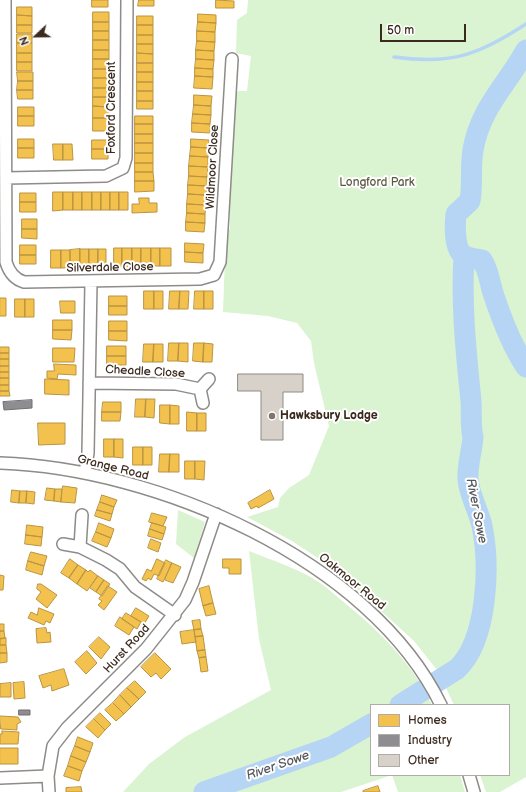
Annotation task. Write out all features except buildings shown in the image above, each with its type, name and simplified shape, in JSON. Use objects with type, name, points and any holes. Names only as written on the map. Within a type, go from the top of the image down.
[{"type":"street","points":[[0,277],[10,272],[6,262],[5,0]]},
{"type":"street","name":"Foxford Crescent","points":[[6,178],[106,176],[123,168],[126,158],[127,0]]},
{"type":"street","name":"Wildmoor Close","points":[[214,275],[220,262],[232,59]]},
{"type":"street","name":"Silverdale Close","points":[[10,272],[19,280],[24,282],[200,279],[214,275]]},
{"type":"street","name":"Cheadle Close","points":[[86,473],[90,282]]},
{"type":"street","name":"Cheadle Close","points":[[200,389],[209,379]]},
{"type":"street","name":"Cheadle Close","points":[[89,382],[176,384],[200,389]]},
{"type":"street","name":"Cheadle Close","points":[[200,389],[203,403]]},
{"type":"street","name":"Grange Road","points":[[0,463],[22,463],[86,473],[148,489],[216,514]]},
{"type":"street","name":"Hurst Road","points":[[49,792],[48,776],[54,746],[67,728],[146,649],[175,615],[185,600],[193,582],[216,514]]},
{"type":"street","name":"Oakmoor Road","points":[[216,514],[245,527],[294,555],[337,585],[374,616],[394,636],[425,675],[442,704]]},
{"type":"street","points":[[80,547],[82,515]]},
{"type":"street","points":[[63,544],[80,547],[106,560],[120,569],[135,587],[175,615]]},
{"type":"street","points":[[0,778],[48,776]]},
{"type":"street","points":[[468,776],[474,792]]},
{"type":"green space","name":"Longford Park","points":[[248,0],[526,0],[526,777],[500,792],[486,792],[480,776],[510,776],[510,704],[454,704],[438,671],[414,641],[336,570],[292,541],[247,517],[278,507],[280,498],[289,488],[309,475],[329,426],[314,363],[311,341],[297,323],[268,316],[223,312],[226,232],[230,229],[230,204],[227,201],[233,97],[238,91],[247,91],[251,56],[236,53],[237,20],[247,13]]},
{"type":"green space","points":[[178,510],[205,522],[194,558],[176,544]]},
{"type":"green space","points":[[249,551],[292,568],[309,576],[326,587],[368,623],[392,647],[424,689],[432,704],[370,704],[370,776],[389,776],[341,792],[123,792],[149,764],[185,737],[271,690],[259,639]]},
{"type":"green space","points":[[392,776],[460,776],[465,792],[398,792]]},
{"type":"waterway","points":[[394,57],[432,60],[464,55],[494,43],[526,24]]},
{"type":"waterway","name":"River Sowe","points":[[526,50],[519,63],[495,97],[482,122],[473,150],[470,201],[456,214],[455,230],[460,252],[467,257],[482,260],[485,265],[504,323],[512,342],[526,367]]},
{"type":"waterway","name":"River Sowe","points":[[402,704],[457,669],[467,656],[475,640],[481,621],[484,601],[486,561],[482,526],[470,491],[468,479],[473,437],[464,311],[464,256]]},
{"type":"waterway","name":"River Sowe","points":[[204,792],[331,747],[370,725]]},
{"type":"place","name":"Hawksbury Lodge","points":[[272,416]]}]
